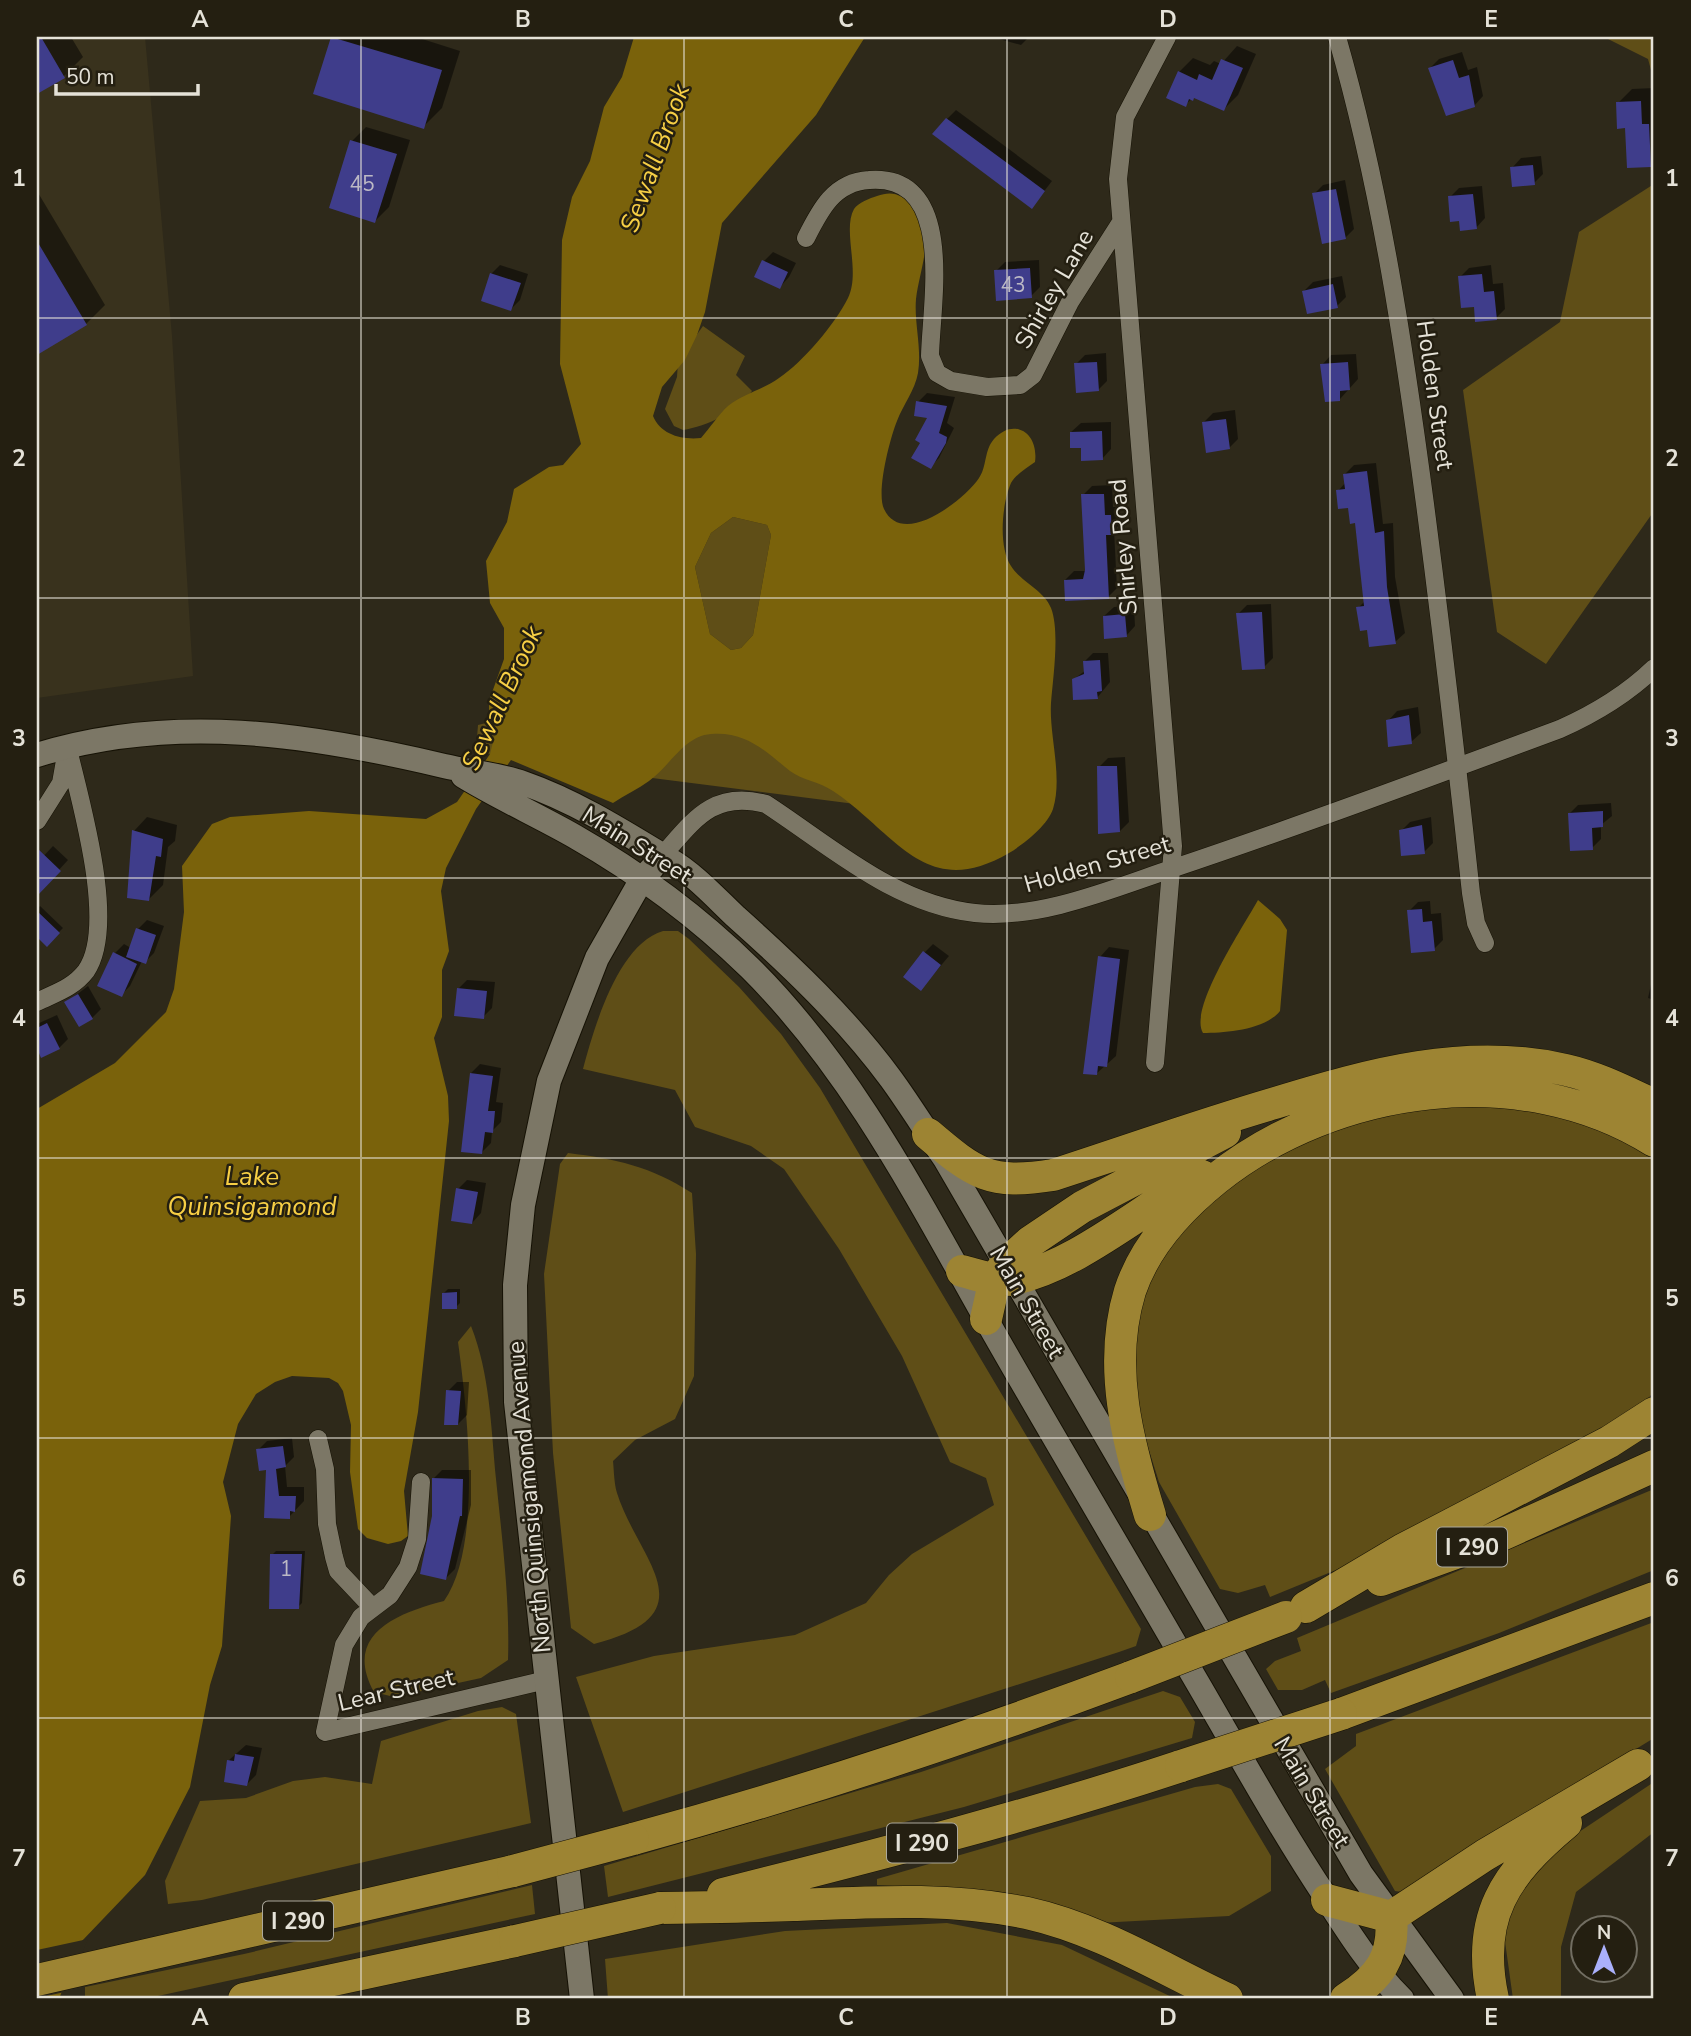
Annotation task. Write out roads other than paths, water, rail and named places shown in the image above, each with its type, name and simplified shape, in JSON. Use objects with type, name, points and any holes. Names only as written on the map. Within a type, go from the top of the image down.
[{"type":"highway","points":[[928,1134],[977,1173],[1029,1179],[1053,1175],[1329,1085],[1419,1065],[1496,1063],[1566,1070],[1614,1086],[1654,1105]]},
{"type":"highway","points":[[962,1271],[1005,1275],[1058,1263],[1170,1193],[1259,1146],[1323,1117],[1395,1099],[1484,1091],[1525,1095],[1578,1106],[1654,1140]]},
{"type":"highway","points":[[986,1319],[1005,1275],[1053,1225],[1252,1116],[1298,1096]]},
{"type":"highway","points":[[1150,1515],[1127,1437],[1122,1402],[1122,1328],[1131,1288],[1154,1244],[1169,1223],[1200,1192],[1259,1146]]},
{"type":"highway","points":[[1296,1612],[1402,1550],[1609,1442],[1654,1413]]},
{"type":"highway","name":"I 290","points":[[37,1980],[513,1871],[633,1839],[851,1774],[1002,1725],[1486,1542],[1654,1466]]},
{"type":"highway","name":"I 290","points":[[244,1999],[515,1941],[883,1854],[1115,1788],[1341,1714],[1654,1598]]},
{"type":"highway","points":[[1327,1900],[1391,1917],[1485,1855],[1646,1760]]},
{"type":"highway","points":[[1493,1999],[1487,1947],[1493,1913],[1505,1886],[1541,1845],[1646,1760]]},
{"type":"highway","points":[[660,1908],[876,1900],[925,1900],[993,1907],[1066,1925],[1128,1948],[1227,1999]]},
{"type":"highway","points":[[1346,1999],[1376,1973],[1388,1956],[1394,1939],[1391,1917]]},
{"type":"main road","name":"Main Street","points":[[37,755],[67,745],[129,735],[249,732],[335,741],[522,782],[567,802],[662,856],[691,877],[771,948],[890,1077],[928,1134],[1005,1275],[1361,1874],[1452,1999]]},
{"type":"main road","name":"Main Street","points":[[447,767],[504,801],[572,835],[642,879],[705,927],[752,970],[822,1051],[877,1132],[962,1271],[986,1319],[1269,1806],[1376,1973],[1402,1999]]},
{"type":"main road","name":"North Quinsigamond Avenue","points":[[582,1999],[546,1680],[514,1356],[515,1284],[523,1205],[540,1114],[563,1039],[597,958],[642,879],[662,856]]},
{"type":"street","name":"Shirley Road","points":[[1155,1063],[1173,846],[1118,165],[1125,117],[1167,37]]},
{"type":"street","name":"Holden Street","points":[[1337,37],[1357,106],[1393,273],[1446,666],[1471,893],[1476,923],[1485,943]]},
{"type":"street","name":"Shirley Lane","points":[[806,238],[821,210],[838,189],[858,181],[874,179],[908,188],[925,211],[933,237],[930,356],[937,373],[951,382],[1002,387],[1020,384],[1033,375],[1070,302],[1121,222]]},
{"type":"street","points":[[1455,765],[1560,729],[1592,715],[1630,691],[1654,668]]},
{"type":"street","points":[[37,821],[61,783],[67,745]]},
{"type":"street","points":[[37,1002],[72,986],[87,969],[95,944],[97,885],[67,745]]},
{"type":"street","name":"Holden Street","points":[[662,856],[711,806],[746,799],[766,804],[881,883],[906,896],[974,913],[1003,914],[1096,895],[1321,819],[1455,765]]},
{"type":"street","points":[[318,1439],[326,1469],[327,1524],[338,1571],[372,1606]]},
{"type":"street","name":"Lear Street","points":[[421,1482],[417,1539],[408,1567],[390,1595],[372,1606],[344,1645],[325,1732],[546,1680]]},
{"type":"water","name":"Lake Quinsigamond","points":[[634,37],[865,37],[816,115],[722,223],[705,312],[697,335],[685,360],[662,387],[653,416],[661,428],[673,435],[701,438],[728,406],[788,371],[818,342],[848,298],[853,276],[850,228],[854,209],[868,199],[890,194],[902,197],[914,207],[922,219],[926,244],[916,299],[918,373],[891,440],[883,478],[882,501],[884,509],[893,520],[905,524],[919,522],[948,508],[972,487],[982,474],[991,443],[1002,432],[1009,429],[1023,431],[1033,443],[1035,462],[1016,477],[1008,492],[1003,537],[1011,566],[1048,602],[1054,618],[1055,655],[1051,716],[1057,783],[1053,809],[1028,840],[1009,853],[980,866],[955,870],[933,866],[913,856],[833,791],[795,774],[754,744],[735,736],[711,734],[693,740],[657,775],[613,803],[511,760],[476,809],[446,868],[441,891],[449,951],[442,970],[442,1017],[434,1038],[448,1096],[449,1121],[418,1412],[404,1491],[408,1536],[388,1544],[367,1538],[358,1529],[350,1472],[351,1425],[343,1391],[338,1383],[329,1378],[292,1376],[275,1382],[256,1394],[238,1424],[223,1482],[231,1516],[222,1646],[210,1685],[190,1787],[145,1875],[81,1942],[59,1999],[37,1999],[37,1109],[115,1063],[166,1012],[174,989],[184,912],[182,866],[212,824],[230,817],[309,811],[426,819],[457,802],[490,754],[496,730],[489,721],[489,701],[504,659],[504,628],[490,603],[486,561],[507,522],[514,489],[549,467],[563,465],[581,444],[560,364],[562,240],[572,197],[590,161],[604,107],[622,77]],"holes":[[[733,517],[767,525],[771,535],[753,635],[741,648],[731,650],[710,634],[695,567],[711,533]]]},
{"type":"water","points":[[1258,900],[1280,919],[1287,930],[1280,1011],[1255,1026],[1203,1033],[1203,1005],[1210,987]]},
{"type":"water label","name":"Sewall Brook","points":[[655,158]]},
{"type":"water label","name":"Sewall Brook","points":[[502,698]]}]
